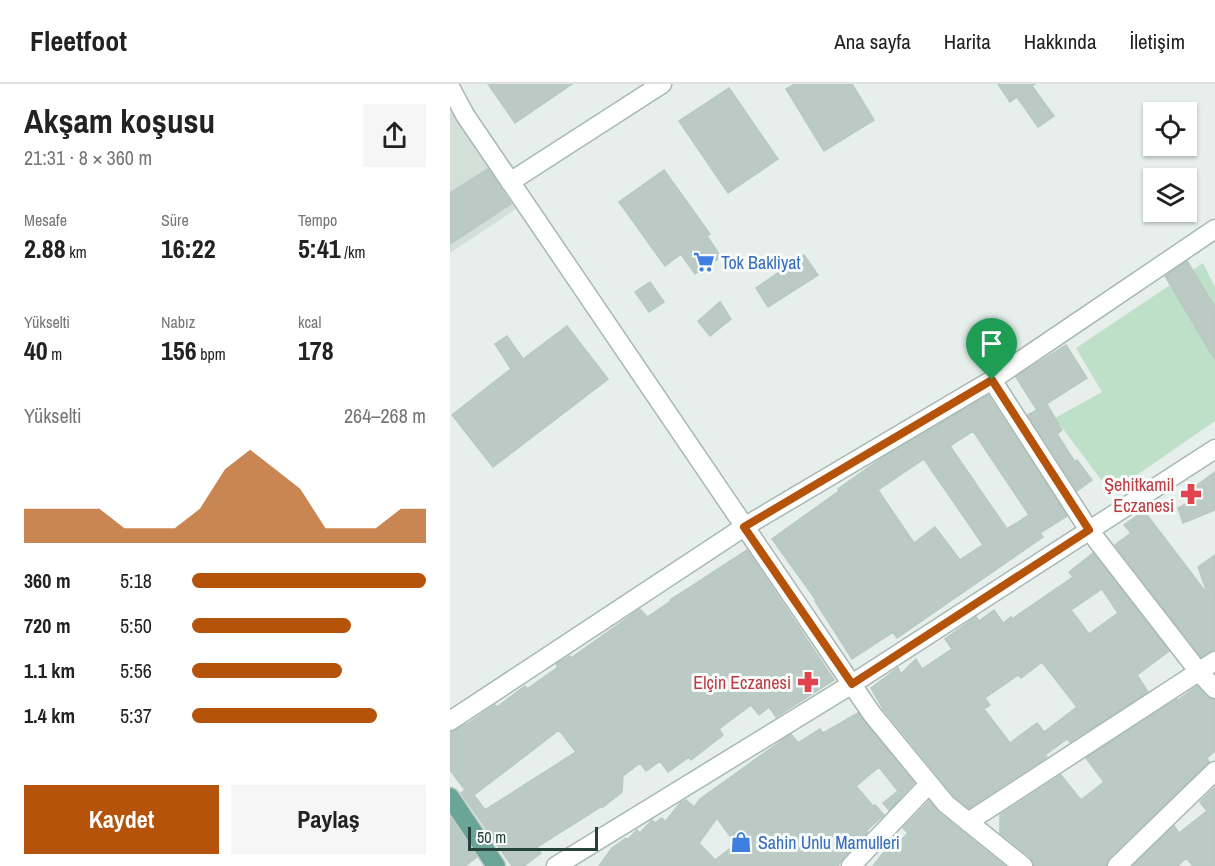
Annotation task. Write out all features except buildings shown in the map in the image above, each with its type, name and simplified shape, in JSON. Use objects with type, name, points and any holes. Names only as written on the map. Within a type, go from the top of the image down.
[{"type":"main road","points":[[450,797],[490,864]]},
{"type":"street","points":[[510,182],[662,84]]},
{"type":"street","points":[[450,87],[465,115],[510,182],[872,714],[946,804],[1023,866]]},
{"type":"street","points":[[450,721],[744,527],[992,380],[1215,229]]},
{"type":"street","points":[[992,380],[1089,530],[1199,672],[1215,689]]},
{"type":"street","points":[[556,866],[852,684],[1215,449]]},
{"type":"street","points":[[968,822],[1215,662]]},
{"type":"street","points":[[1117,866],[1215,771]]},
{"type":"street","points":[[851,866],[929,784]]},
{"type":"shaded area","points":[[450,109],[516,209],[450,253]]},
{"type":"green space","points":[[1203,263],[1215,287],[1215,421],[1111,493],[1055,418],[1102,392],[1076,348]]},
{"type":"place","name":"Tok Bakliyat","points":[[704,262]]},
{"type":"place","name":"Şehitkamil Eczanesi","points":[[1191,494]]},
{"type":"place","name":"Elçin Eczanesi","points":[[808,682]]},
{"type":"place","name":"Sahin Unlu Mamulleri","points":[[741,842]]},
{"type":"route","points":[[992,380],[1089,530],[852,684],[744,527],[992,380]]}]
